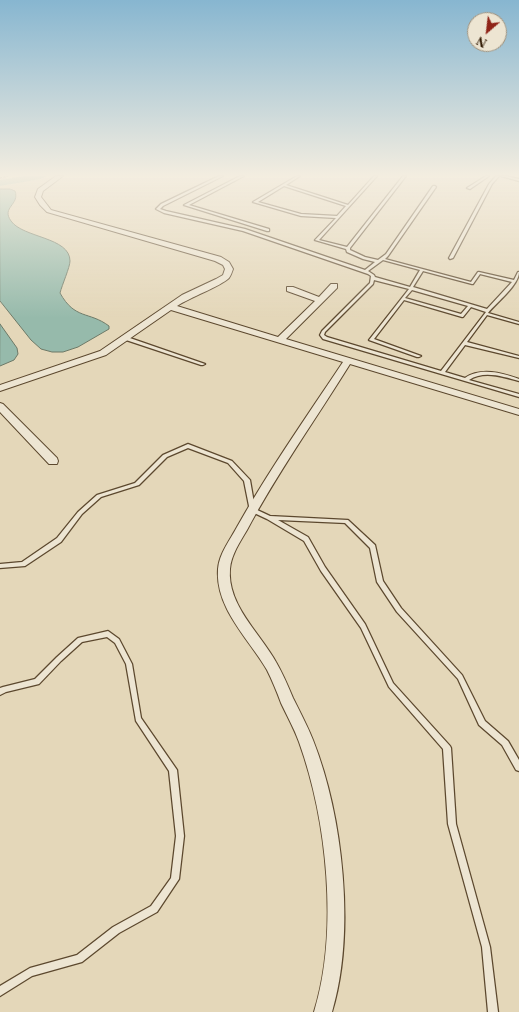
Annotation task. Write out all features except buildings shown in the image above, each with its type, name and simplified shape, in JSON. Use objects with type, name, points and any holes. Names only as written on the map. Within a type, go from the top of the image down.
[{"type":"street","points":[[0,388],[104,353],[185,297],[219,281],[226,276],[229,269],[226,264],[218,259],[92,223]]},
{"type":"street","points":[[280,340],[334,286]]},
{"type":"street","points":[[290,289],[320,300]]},
{"type":"street","points":[[170,307],[519,412]]},
{"type":"street","points":[[324,1012],[330,989],[334,959],[336,909],[332,854],[323,800],[306,741],[272,667],[230,603],[225,583],[224,569],[227,556],[252,510],[348,361]]},
{"type":"street","points":[[0,406],[53,461]]},
{"type":"lane","points":[[214,223],[244,230],[365,272],[373,276],[373,278],[411,288],[487,312],[519,324]]},
{"type":"lane","points":[[246,223],[268,230]]},
{"type":"lane","points":[[333,223],[317,240],[348,248],[348,251],[353,254],[472,283],[479,273],[519,285]]},
{"type":"lane","points":[[348,248],[368,223]]},
{"type":"lane","points":[[365,272],[381,261],[408,223]]},
{"type":"lane","points":[[451,258],[470,223]]},
{"type":"lane","points":[[419,356],[371,340],[404,299],[422,270]]},
{"type":"lane","points":[[442,373],[487,312],[514,283],[519,273]]},
{"type":"lane","points":[[373,278],[372,283],[323,332],[322,335],[329,340],[519,396]]},
{"type":"lane","points":[[404,299],[462,316],[469,307]]},
{"type":"lane","points":[[125,338],[203,364]]},
{"type":"lane","points":[[464,343],[519,357]]},
{"type":"lane","points":[[465,380],[470,376],[487,374],[519,380]]},
{"type":"lane","points":[[0,566],[23,564],[59,540],[80,513],[99,496],[137,484],[165,456],[188,446],[230,462],[247,480],[252,510],[306,539],[323,569],[363,626],[391,685],[447,748],[452,824],[486,947],[493,1012]]},
{"type":"lane","points":[[269,518],[346,521],[373,547],[380,582],[399,610],[460,677],[482,723],[505,743],[519,767]]},
{"type":"lane","points":[[0,692],[4,689],[37,682],[59,658],[80,640],[108,634],[117,640],[129,664],[138,719],[172,770],[180,836],[175,879],[154,909],[116,930],[79,959],[30,972],[0,992]]},
{"type":"shaded area","points":[[0,223],[13,223],[25,231],[54,242],[68,253],[70,264],[60,293],[71,307],[83,314],[102,321],[109,326],[109,329],[78,347],[63,352],[52,352],[41,349],[31,340],[0,301]]},
{"type":"shaded area","points":[[0,324],[17,348],[18,354],[14,360],[0,366]]}]
